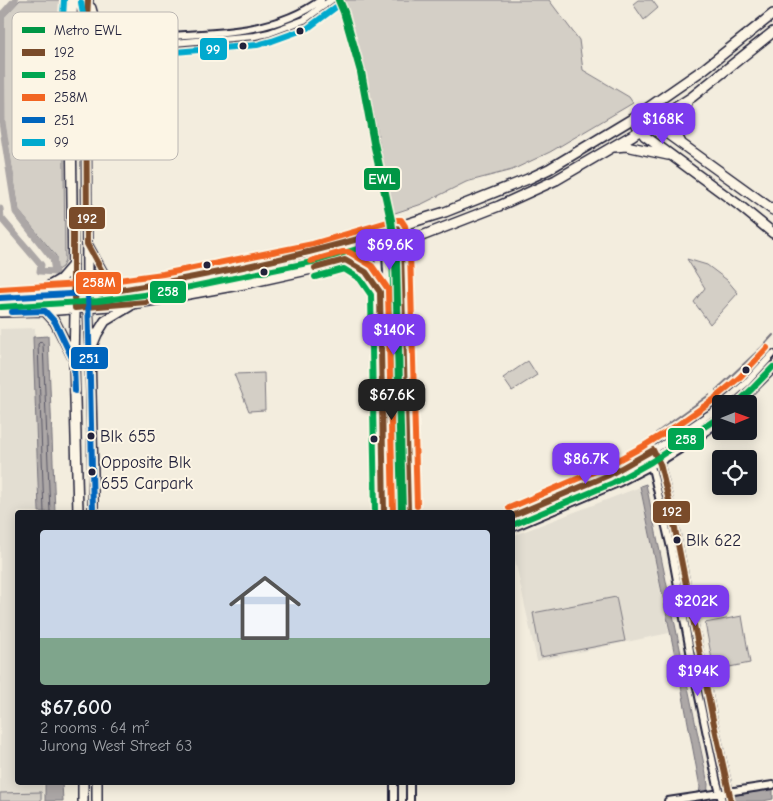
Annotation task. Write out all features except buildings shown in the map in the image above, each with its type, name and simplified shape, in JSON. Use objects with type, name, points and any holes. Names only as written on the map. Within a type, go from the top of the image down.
[{"type":"main road","points":[[0,298],[88,293],[164,283],[326,249],[446,212],[528,179],[632,120],[704,69],[773,14]]},
{"type":"main road","points":[[0,312],[45,311],[132,304],[244,284],[321,267],[399,244],[499,206],[556,180],[692,97],[773,32]]},
{"type":"main road","points":[[682,145],[678,138],[675,120],[692,97]]},
{"type":"main road","points":[[648,109],[658,126],[665,132],[773,210]]},
{"type":"main road","points":[[632,120],[646,136],[773,233]]},
{"type":"main road","points":[[612,147],[626,146],[671,155]]},
{"type":"main road","points":[[72,160],[78,510]]},
{"type":"main road","points":[[86,160],[87,281],[93,510]]},
{"type":"main road","points":[[87,244],[104,275],[120,290]]},
{"type":"main road","points":[[345,260],[366,272],[380,292]]},
{"type":"main road","points":[[31,296],[62,279],[73,265]]},
{"type":"main road","points":[[90,350],[97,334],[106,321],[132,304]]},
{"type":"main road","points":[[45,311],[54,322],[74,362]]},
{"type":"main road","points":[[83,785],[83,801]]},
{"type":"main road","points":[[97,785],[97,801]]},
{"type":"street","points":[[178,36],[259,27],[304,11],[321,0]]},
{"type":"street","points":[[178,40],[255,36],[269,33],[304,20],[331,0]]},
{"type":"street","points":[[396,228],[401,251],[409,510]]},
{"type":"street","points":[[377,234],[380,292],[384,510]]},
{"type":"street","points":[[732,395],[773,354]]},
{"type":"street","points":[[747,395],[773,369]]},
{"type":"street","points":[[515,515],[609,475],[646,455],[712,413]]},
{"type":"street","points":[[515,527],[618,483],[678,452],[712,427]]},
{"type":"street","points":[[653,450],[659,462],[671,509],[731,801]]},
{"type":"street","points":[[646,455],[651,466],[671,548],[694,678],[722,801]]},
{"type":"street","points":[[394,785],[394,801]]},
{"type":"street","points":[[410,785],[410,801]]},
{"type":"street","points":[[668,801],[773,785]]},
{"type":"shaded area","points":[[20,0],[66,0],[65,12],[12,12],[12,160],[64,160],[65,261],[62,267],[56,271],[56,256],[19,211],[4,120],[4,17]]},
{"type":"shaded area","points":[[344,0],[549,0],[579,40],[583,70],[629,97],[633,103],[550,152],[512,170],[466,182],[422,204],[392,214],[360,52]]},
{"type":"shaded area","points":[[638,0],[652,0],[658,8],[644,20],[633,4]]},
{"type":"shaded area","points":[[687,259],[707,265],[727,280],[738,293],[710,324],[694,302],[705,288]]},
{"type":"shaded area","points":[[35,328],[38,510],[15,510],[15,785],[43,785],[43,801],[0,801],[0,329]]},
{"type":"shaded area","points":[[528,361],[537,375],[512,391],[503,378]]},
{"type":"shaded area","points":[[264,373],[265,410],[249,411],[234,374]]},
{"type":"shaded area","points":[[640,487],[669,633],[537,661],[515,560],[515,535]]},
{"type":"shaded area","points":[[616,597],[625,641],[541,657],[533,613]]},
{"type":"shaded area","points":[[742,616],[750,663],[714,670],[705,623]]},
{"type":"shaded area","points":[[41,792],[41,801],[0,801],[0,793]]},
{"type":"water","points":[[48,336],[55,510],[39,510],[33,337]]},
{"type":"water","points":[[646,484],[708,784],[707,801],[698,801],[700,787],[640,486]]},
{"type":"water","points":[[45,785],[62,785],[63,801],[45,801]]},
{"type":"water","points":[[773,789],[773,799],[763,801],[728,801],[737,795]]},
{"type":"waterway","points":[[0,209],[1,218],[41,265],[40,271],[55,272],[53,259],[16,212],[2,123],[1,16],[15,0]]},
{"type":"waterway","points":[[716,390],[773,335]]},
{"type":"waterway","points":[[656,433],[709,395]]},
{"type":"metro line","name":"EWL","points":[[339,0],[361,72],[391,220],[396,261],[402,510]]},
{"type":"transit line","name":"99","points":[[63,12],[64,0]]},
{"type":"transit line","name":"192","points":[[87,12],[88,0]]},
{"type":"transit line","name":"99","points":[[81,2],[83,12]]},
{"type":"transit line","name":"99","points":[[178,52],[257,45],[272,41],[308,28],[336,7]]},
{"type":"transit line","name":"192","points":[[87,160],[87,244],[104,275],[120,290],[260,264],[397,228],[401,251],[409,510]]},
{"type":"transit line","name":"192","points":[[73,220],[75,308],[146,302]]},
{"type":"transit line","name":"258M","points":[[0,289],[96,283],[163,274],[313,244],[395,220],[401,220],[405,226],[410,251],[417,506]]},
{"type":"transit line","name":"258","points":[[1,307],[98,301],[166,292],[317,261],[390,239],[392,252],[400,510]]},
{"type":"transit line","name":"258M","points":[[311,261],[349,252],[372,266],[388,289],[393,510]]},
{"type":"transit line","name":"192","points":[[315,268],[345,260],[366,272],[380,292],[384,510]]},
{"type":"transit line","name":"258","points":[[315,277],[344,269],[360,279],[371,295],[375,510]]},
{"type":"transit line","name":"251","points":[[0,298],[88,293],[93,510]]},
{"type":"transit line","name":"251","points":[[12,312],[45,311],[55,322],[74,362],[75,391]]},
{"type":"transit line","name":"258M","points":[[718,395],[740,377],[767,348]]},
{"type":"transit line","name":"258","points":[[746,395],[773,367]]},
{"type":"transit line","name":"258M","points":[[509,508],[605,467],[642,447],[712,401]]},
{"type":"transit line","name":"258","points":[[515,524],[613,483],[651,462],[712,422]]},
{"type":"transit line","name":"192","points":[[515,515],[609,475],[653,450],[660,464],[671,509],[731,801]]},
{"type":"place","name":"Blk 655","points":[[91,436]]},
{"type":"place","name":"Opposite Blk 655 Carpark","points":[[92,472]]},
{"type":"place","name":"Blk 622","points":[[677,540]]}]
